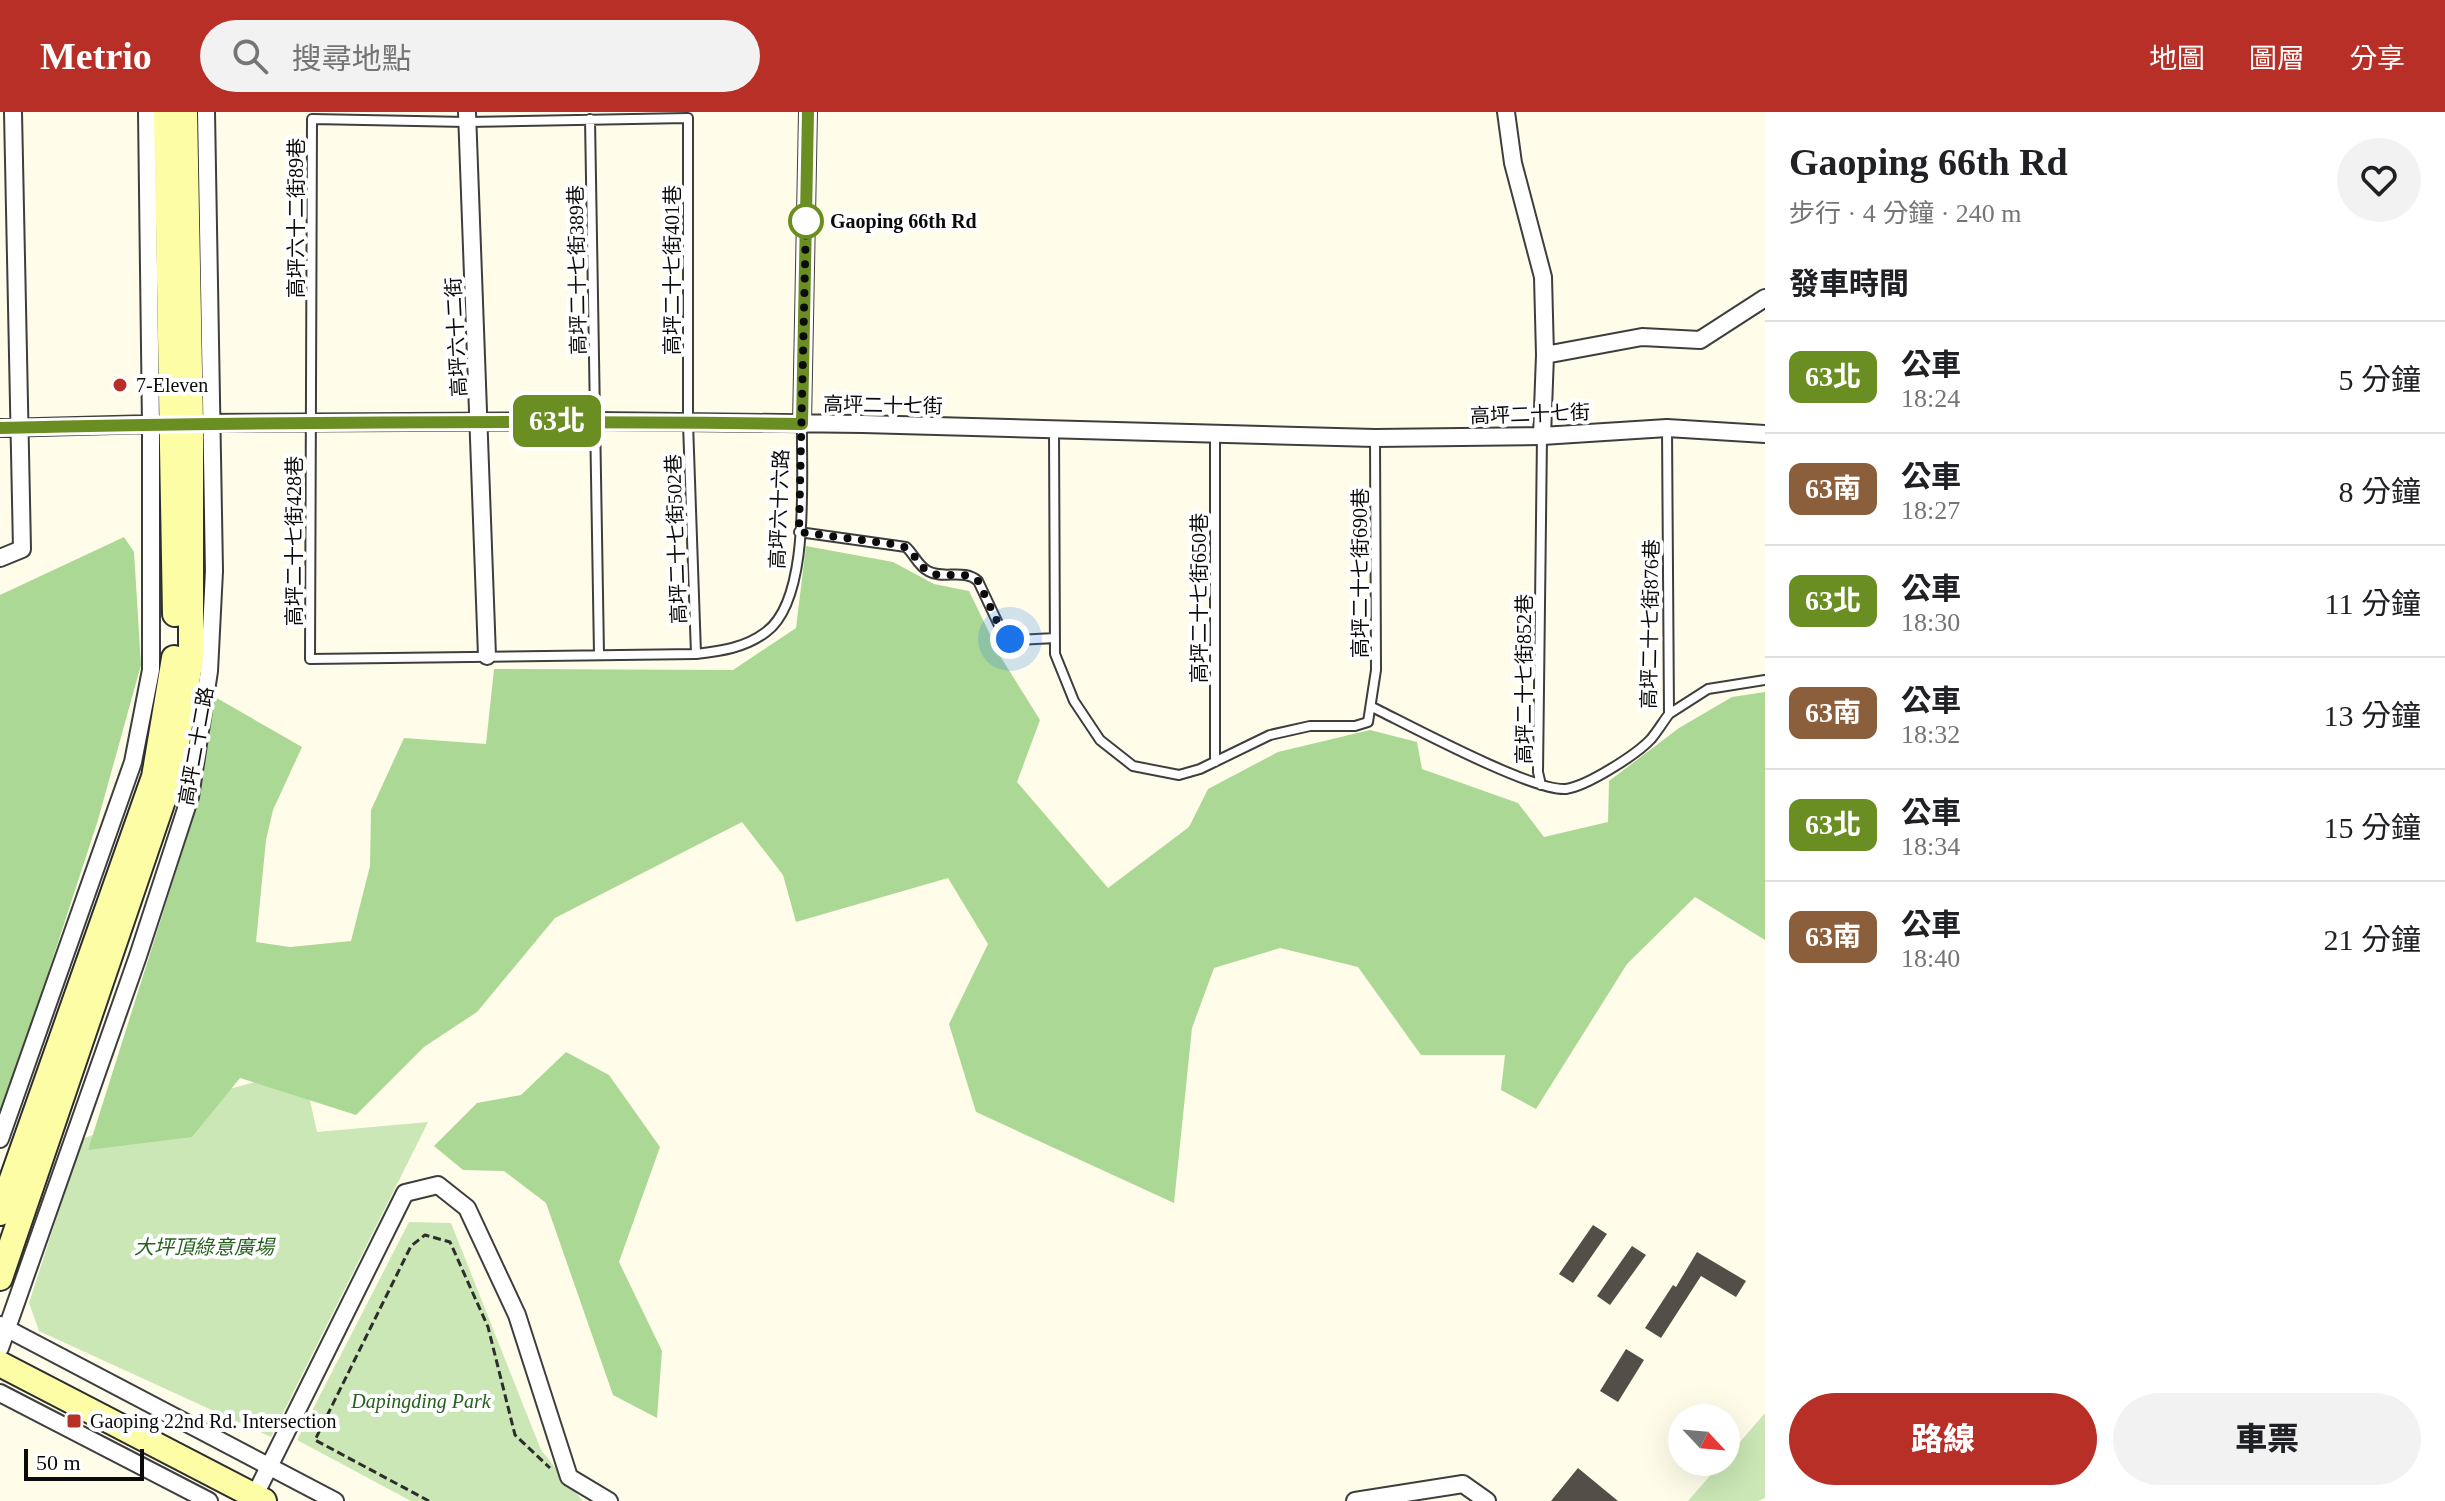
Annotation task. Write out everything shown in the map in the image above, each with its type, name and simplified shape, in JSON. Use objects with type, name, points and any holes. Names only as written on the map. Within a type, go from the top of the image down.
[{"type":"street","points":[[0,558],[22,549],[13,112]]},
{"type":"street","name":"高坪二十二路","points":[[0,1348],[4,1328],[138,956],[190,797],[209,671],[214,571],[181,424],[147,112]]},
{"type":"street","name":"高坪二十二路","points":[[0,1278],[172,774],[191,658],[166,112]]},
{"type":"street","name":"高坪二十二路","points":[[0,1213],[154,777],[175,650],[185,112]]},
{"type":"street","name":"高坪二十二路","points":[[0,1139],[133,762],[151,670],[181,424],[206,112]]},
{"type":"street","name":"高坪六十六路","points":[[802,424],[808,112]]},
{"type":"street","points":[[1506,112],[1513,163],[1543,277],[1545,355],[1542,436]]},
{"type":"street","name":"高坪六十二街","points":[[467,117],[487,656]]},
{"type":"street","points":[[1545,355],[1642,337],[1700,340],[1765,298]]},
{"type":"street","name":"高坪二十七街","points":[[0,428],[595,421],[1375,438],[1542,436],[1667,428],[1765,434]]},
{"type":"street","points":[[0,1364],[257,1499],[270,1466],[405,1193],[438,1185],[467,1208],[517,1315],[569,1477],[609,1501]]},
{"type":"street","points":[[4,1328],[335,1501]]},
{"type":"street","points":[[0,1393],[209,1501]]},
{"type":"street","points":[[1355,1501],[1463,1484],[1487,1501]]},
{"type":"lane","points":[[467,117],[590,119]]},
{"type":"lane","name":"高坪六十二街89巷","points":[[310,424],[312,119],[467,117]]},
{"type":"lane","name":"高坪二十七街401巷","points":[[590,119],[688,118],[688,423]]},
{"type":"lane","name":"高坪二十七街389巷","points":[[590,119],[599,654]]},
{"type":"lane","name":"高坪二十七街502巷","points":[[688,423],[696,654]]},
{"type":"lane","name":"高坪二十七街428巷","points":[[310,424],[310,659]]},
{"type":"lane","name":"高坪六十六路","points":[[310,659],[696,654],[745,645],[768,631],[782,615],[796,581],[802,424]]},
{"type":"lane","name":"高坪二十七街876巷","points":[[1541,785],[1565,789],[1598,777],[1650,741],[1669,714],[1667,428]]},
{"type":"lane","points":[[1054,429],[1055,654],[1074,701],[1100,740],[1133,766],[1179,775],[1215,762],[1270,735],[1310,726],[1355,726],[1368,722],[1372,707]]},
{"type":"lane","name":"高坪二十七街650巷","points":[[1215,434],[1215,762]]},
{"type":"lane","name":"高坪二十七街852巷","points":[[1541,785],[1538,772],[1542,436]]},
{"type":"lane","name":"高坪二十七街690巷","points":[[1372,707],[1376,670],[1375,438]]},
{"type":"lane","points":[[799,532],[906,547],[923,569],[931,574],[972,576],[978,581],[1004,636],[1017,640],[1055,638]]},
{"type":"lane","points":[[1669,714],[1708,689],[1765,680]]},
{"type":"lane","name":"高坪二十七街852巷","points":[[1372,707],[1461,751],[1541,785]]},
{"type":"path","points":[[429,1501],[315,1440],[411,1246],[425,1235],[450,1242],[488,1327],[515,1435],[550,1468]]},
{"type":"green space","points":[[124,537],[134,552],[141,665],[98,820],[0,1120],[0,595]]},
{"type":"green space","points":[[806,546],[893,562],[934,584],[969,591],[1002,659],[1040,720],[1017,782],[1108,888],[1189,827],[1208,789],[1278,752],[1370,730],[1417,742],[1422,769],[1518,803],[1544,837],[1608,822],[1609,781],[1679,728],[1732,697],[1765,692],[1765,940],[1695,897],[1627,964],[1536,1109],[1501,1090],[1505,1055],[1421,1055],[1358,967],[1280,948],[1214,968],[1192,1028],[1174,1203],[976,1112],[949,1024],[988,944],[948,878],[796,922],[783,875],[742,822],[555,918],[477,1012],[424,1047],[356,1115],[240,1078],[192,1137],[88,1150],[192,821],[215,697],[302,747],[273,810],[266,840],[256,942],[290,947],[351,941],[370,866],[371,810],[404,738],[486,744],[494,669],[733,670],[796,628]]},
{"type":"green space","points":[[566,1052],[609,1075],[660,1147],[619,1262],[662,1351],[657,1418],[613,1395],[546,1203],[504,1171],[463,1170],[434,1146],[477,1103],[521,1095]]},
{"type":"green space","name":"大坪頂綠意廣場","points":[[303,1069],[317,1132],[428,1122],[271,1437],[39,1331],[29,1303],[82,1139],[185,1101]]},
{"type":"green space","name":"Dapingding Park","points":[[409,1222],[451,1223],[541,1450],[583,1501],[411,1501],[297,1440]]},
{"type":"green space","points":[[1765,1413],[1765,1498],[1758,1501],[1688,1501],[1710,1476],[1740,1476],[1740,1442]]},
{"type":"building","points":[[1593,1225],[1607,1234],[1573,1283],[1559,1274]]},
{"type":"building","points":[[1632,1246],[1646,1255],[1610,1305],[1597,1296]]},
{"type":"building","points":[[1697,1252],[1746,1281],[1736,1297],[1701,1276],[1661,1338],[1645,1328],[1673,1285],[1676,1287]]},
{"type":"building","points":[[1626,1349],[1644,1360],[1618,1402],[1600,1391]]},
{"type":"building","points":[[1578,1468],[1618,1501],[1551,1501]]},
{"type":"bus line","name":"63北","points":[[0,428],[191,423],[595,421],[802,424],[808,112]]},
{"type":"place","name":"Gaoping 66th Rd","points":[[806,221]]},
{"type":"place","name":"7-Eleven","points":[[120,385]]},
{"type":"place","name":"Gaoping 22nd Rd. Intersection","points":[[74,1421]]},
{"type":"route","points":[[806,221],[799,532],[900,545],[911,551],[923,569],[931,574],[972,576],[978,581],[999,628],[1010,639]]}]
